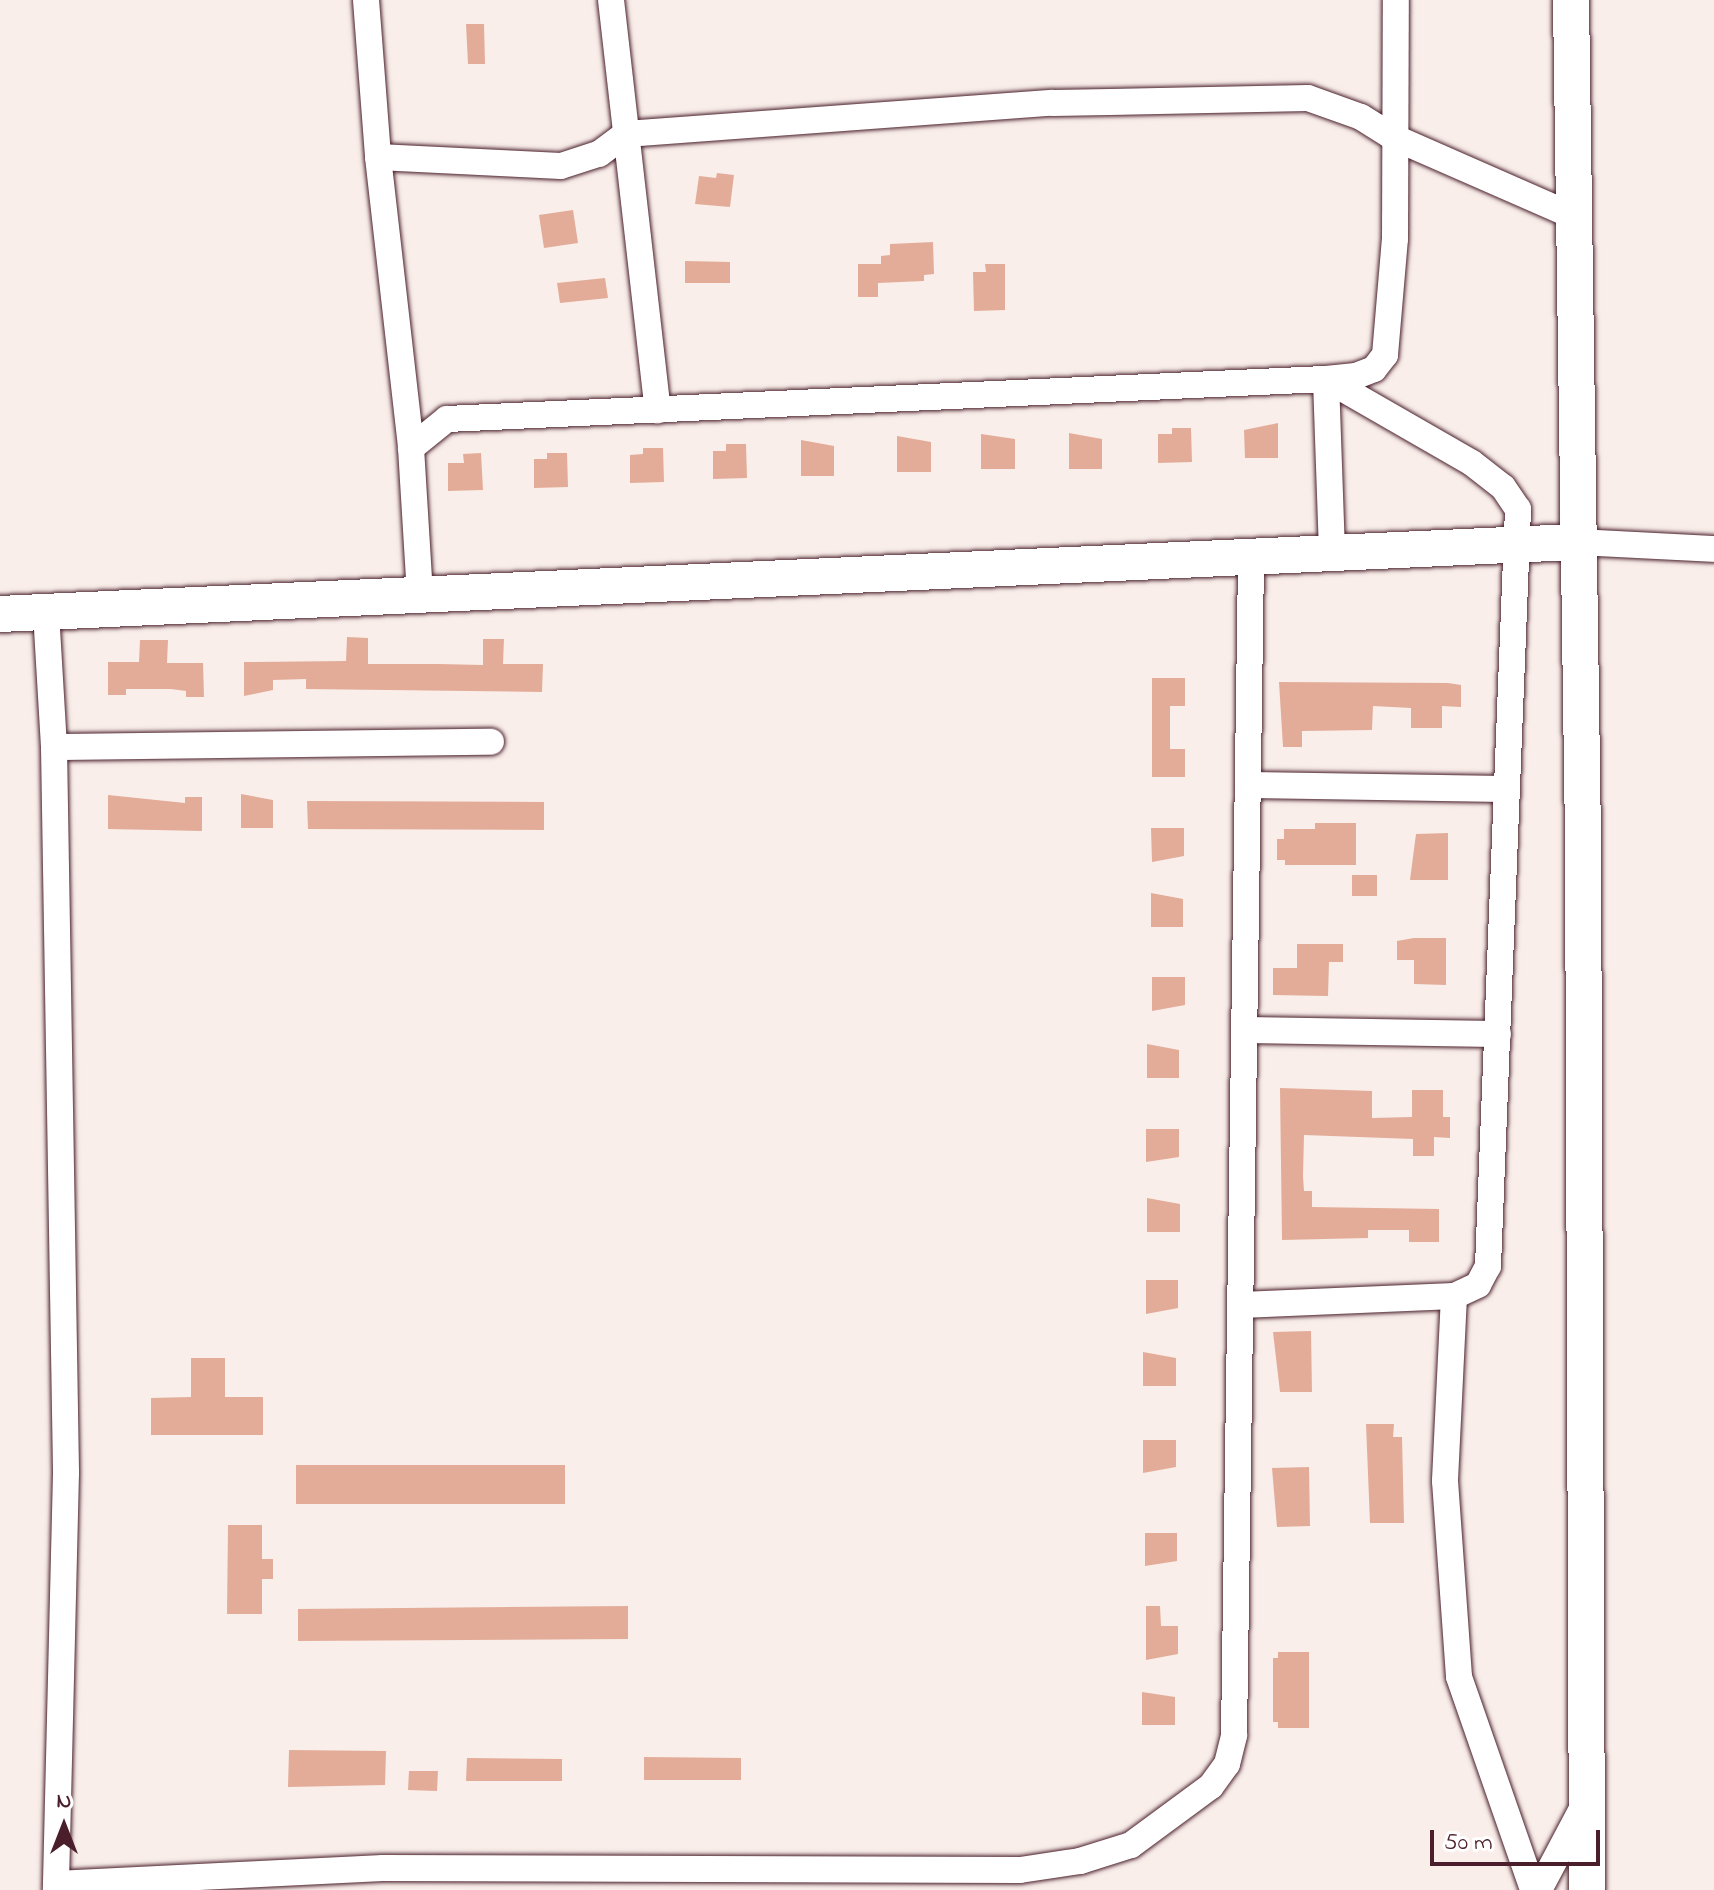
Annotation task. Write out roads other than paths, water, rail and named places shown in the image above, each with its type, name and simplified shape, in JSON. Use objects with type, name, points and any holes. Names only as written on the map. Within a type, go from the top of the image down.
[{"type":"street","points":[[366,0],[378,157],[411,448],[420,595]]},
{"type":"street","points":[[611,0],[658,410]]},
{"type":"street","points":[[411,448],[447,419],[1326,379],[1356,376],[1374,369],[1385,355],[1395,239],[1393,137],[1396,0]]},
{"type":"street","points":[[1571,0],[1576,542],[1583,854],[1587,1890]]},
{"type":"street","points":[[378,157],[561,166],[599,154],[626,134],[1053,103],[1308,98],[1361,117],[1393,137],[1575,217]]},
{"type":"street","points":[[1241,1305],[1454,1296],[1478,1285],[1488,1266],[1518,509],[1503,487],[1472,463],[1326,379]]},
{"type":"street","points":[[1326,379],[1332,552]]},
{"type":"street","points":[[0,614],[1517,543],[1576,542],[1714,549]]},
{"type":"street","points":[[46,612],[54,747],[66,1473],[56,1887],[383,1868],[1020,1870],[1080,1861],[1131,1845],[1211,1786],[1227,1764],[1234,1735],[1251,555]]},
{"type":"street","points":[[54,747],[491,742]]},
{"type":"street","points":[[1248,785],[1507,789]]},
{"type":"street","points":[[1244,1030],[1498,1034]]},
{"type":"street","points":[[1454,1296],[1445,1481],[1459,1677],[1533,1890]]},
{"type":"street","points":[[1539,1890],[1588,1798]]}]
